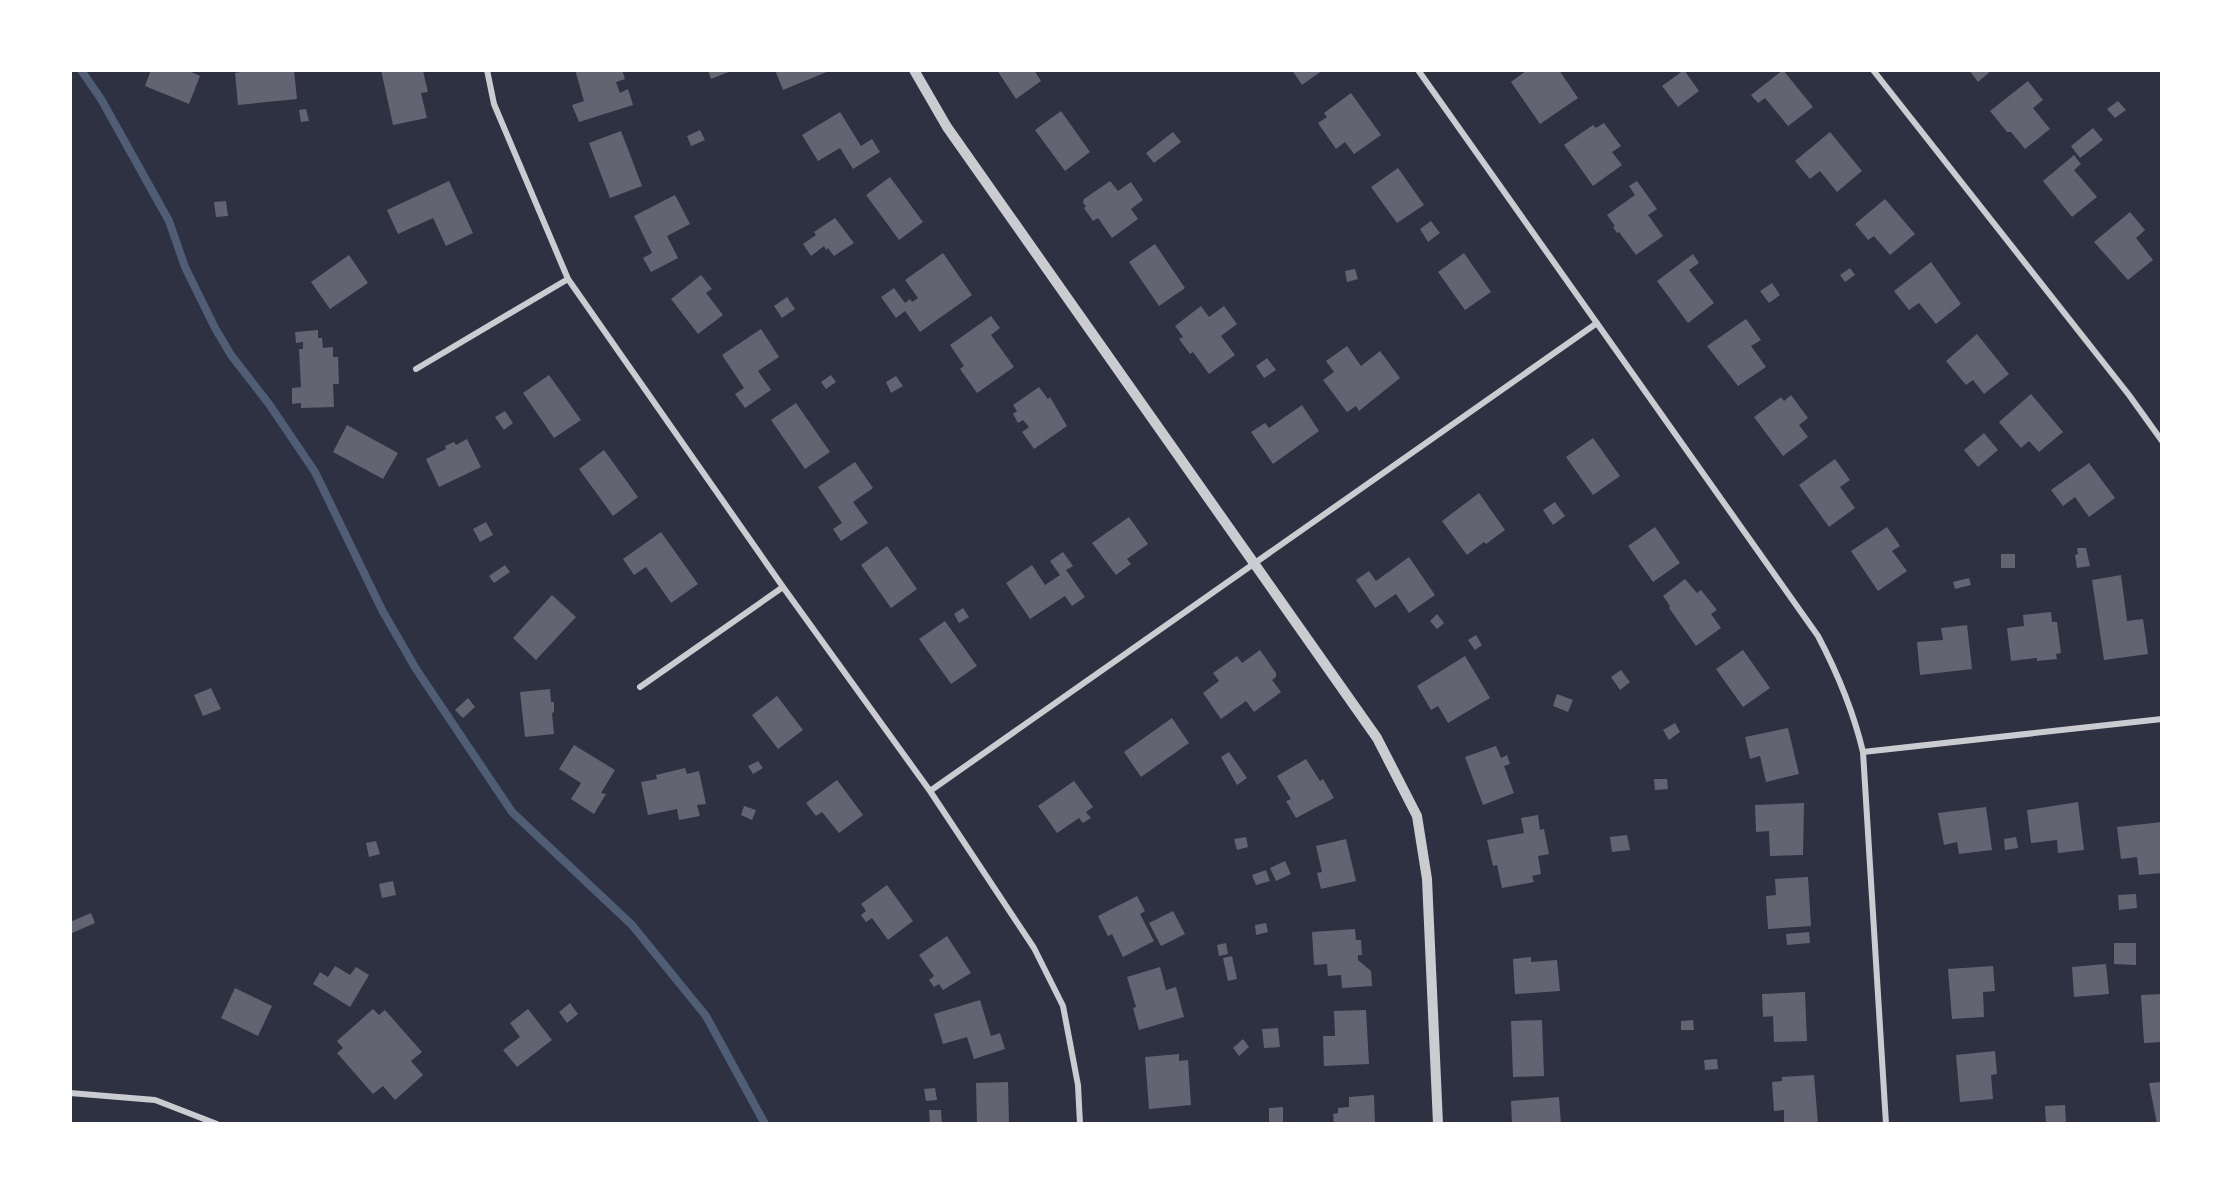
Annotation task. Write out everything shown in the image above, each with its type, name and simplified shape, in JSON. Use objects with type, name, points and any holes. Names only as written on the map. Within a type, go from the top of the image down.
[{"type":"street","points":[[487,70],[494,104],[568,279],[783,587],[930,791],[1034,948],[1063,1006],[1078,1085],[1080,1124]]},
{"type":"street","points":[[914,70],[947,127],[1377,738],[1417,816],[1427,879],[1438,1124]]},
{"type":"street","points":[[1418,70],[1818,636],[1845,690],[1863,752],[1886,1124]]},
{"type":"street","points":[[1873,70],[2129,395],[2162,441]]},
{"type":"street","points":[[416,369],[568,279]]},
{"type":"street","points":[[930,791],[1598,323]]},
{"type":"street","points":[[640,687],[783,587]]},
{"type":"street","points":[[1863,752],[2162,719]]},
{"type":"street","points":[[70,1093],[155,1100],[217,1124]]},
{"type":"building","points":[[151,70],[187,70],[200,76],[189,104],[145,86]]},
{"type":"building","points":[[251,70],[294,70],[297,99],[238,105],[235,73]]},
{"type":"building","points":[[381,70],[423,71],[428,92],[421,93],[427,118],[393,125]]},
{"type":"building","points":[[575,70],[622,70],[625,79],[616,82],[620,93],[628,89],[633,105],[579,122],[572,105],[584,101]]},
{"type":"building","points":[[708,70],[731,70],[731,71],[711,79]]},
{"type":"building","points":[[775,70],[829,70],[829,71],[783,90]]},
{"type":"building","points":[[997,70],[1034,70],[1041,81],[1016,99]]},
{"type":"building","points":[[1292,70],[1323,70],[1302,85]]},
{"type":"building","points":[[1527,70],[1559,70],[1578,98],[1540,124],[1511,82]]},
{"type":"building","points":[[1684,70],[1699,91],[1678,107],[1662,86]]},
{"type":"building","points":[[1783,70],[1813,107],[1788,126],[1765,98],[1758,103],[1751,95]]},
{"type":"building","points":[[1969,70],[1992,70],[1978,82]]},
{"type":"building","points":[[2028,81],[2043,100],[2033,108],[2050,129],[2025,149],[1990,111]]},
{"type":"building","points":[[1351,93],[1381,135],[1354,154],[1345,142],[1336,149],[1318,123],[1327,117],[1324,113]]},
{"type":"building","points":[[2118,101],[2126,110],[2115,118],[2107,109]]},
{"type":"building","points":[[306,109],[309,121],[301,122],[299,110]]},
{"type":"building","points":[[1061,111],[1090,152],[1065,171],[1035,130]]},
{"type":"building","points":[[840,112],[861,146],[872,139],[880,152],[853,169],[840,148],[818,161],[802,135]]},
{"type":"building","points":[[1604,123],[1621,146],[1612,152],[1622,165],[1593,186],[1564,145],[1593,125],[1596,128]]},
{"type":"building","points":[[2093,128],[2103,140],[2080,158],[2071,146]]},
{"type":"building","points":[[700,130],[705,140],[691,146],[687,136]]},
{"type":"building","points":[[621,131],[642,186],[610,198],[589,143]]},
{"type":"building","points":[[1173,132],[1181,142],[1154,163],[1146,153]]},
{"type":"building","points":[[1830,132],[1862,171],[1837,192],[1820,171],[1810,179],[1795,161]]},
{"type":"building","points":[[2074,155],[2081,164],[2074,170],[2097,197],[2072,217],[2043,181]]},
{"type":"building","points":[[1398,168],[1424,205],[1397,223],[1371,187]]},
{"type":"building","points":[[890,177],[923,222],[899,240],[866,195]]},
{"type":"building","points":[[449,181],[473,233],[446,246],[433,218],[398,234],[387,210]]},
{"type":"building","points":[[1110,181],[1118,191],[1131,182],[1143,200],[1131,209],[1138,219],[1112,238],[1098,218],[1093,221],[1083,203],[1084,199]]},
{"type":"building","points":[[1637,181],[1657,209],[1648,215],[1663,236],[1636,255],[1619,232],[1617,233],[1607,215],[1635,195],[1629,186]]},
{"type":"building","points":[[675,195],[690,224],[667,236],[678,258],[651,272],[643,258],[652,253],[634,216]]},
{"type":"building","points":[[1885,199],[1915,234],[1890,255],[1874,236],[1868,240],[1855,224]]},
{"type":"building","points":[[226,201],[228,216],[216,217],[214,202]]},
{"type":"building","points":[[2130,212],[2145,230],[2136,238],[2153,260],[2128,280],[2094,242]]},
{"type":"building","points":[[835,218],[854,243],[834,256],[824,246],[811,256],[803,244],[816,235],[814,232]]},
{"type":"building","points":[[1431,221],[1440,233],[1428,242],[1420,229]]},
{"type":"building","points":[[1155,244],[1185,288],[1159,306],[1129,262]]},
{"type":"building","points":[[943,253],[972,295],[920,332],[905,311],[896,318],[881,297],[894,288],[905,303],[910,299],[912,302],[918,298],[905,280]]},
{"type":"building","points":[[1464,253],[1491,292],[1465,310],[1438,272]]},
{"type":"building","points":[[1693,254],[1699,263],[1689,270],[1714,303],[1688,323],[1657,281]]},
{"type":"building","points":[[349,255],[368,283],[330,309],[311,282]]},
{"type":"building","points":[[1931,262],[1961,304],[1936,324],[1919,303],[1909,310],[1894,291]]},
{"type":"building","points":[[1850,268],[1855,275],[1845,282],[1840,275]]},
{"type":"building","points":[[1355,269],[1358,279],[1347,282],[1345,271]]},
{"type":"building","points":[[701,275],[712,289],[706,293],[723,315],[698,334],[671,299]]},
{"type":"building","points":[[1772,283],[1780,295],[1769,303],[1760,291]]},
{"type":"building","points":[[787,297],[795,309],[782,318],[774,306]]},
{"type":"building","points":[[1201,306],[1209,317],[1224,306],[1237,324],[1221,336],[1235,355],[1209,374],[1193,352],[1190,354],[1179,339],[1183,337],[1175,326]]},
{"type":"building","points":[[991,316],[1000,328],[991,335],[1014,367],[977,393],[960,369],[964,366],[950,345]]},
{"type":"building","points":[[1746,319],[1761,340],[1751,346],[1766,367],[1738,386],[1707,346]]},
{"type":"building","points":[[761,329],[779,357],[758,371],[771,390],[745,408],[735,394],[744,388],[722,355]]},
{"type":"building","points":[[318,330],[318,338],[322,338],[323,348],[333,347],[333,357],[338,357],[339,384],[333,384],[334,407],[301,408],[301,403],[292,404],[292,388],[301,387],[299,349],[303,349],[303,342],[296,343],[295,332]]},
{"type":"building","points":[[1977,334],[2009,374],[1984,394],[1973,380],[1966,385],[1946,361]]},
{"type":"building","points":[[1347,346],[1361,366],[1380,351],[1400,378],[1359,411],[1356,406],[1347,412],[1323,380],[1334,372],[1326,361]]},
{"type":"building","points":[[1267,358],[1276,370],[1264,378],[1256,366]]},
{"type":"building","points":[[549,375],[581,420],[554,438],[523,393]]},
{"type":"building","points":[[831,375],[836,382],[826,389],[821,382]]},
{"type":"building","points":[[896,376],[903,386],[891,393],[886,382]]},
{"type":"building","points":[[1039,387],[1048,399],[1050,397],[1067,426],[1034,449],[1022,432],[1029,427],[1023,420],[1018,423],[1013,414],[1017,411],[1013,405]]},
{"type":"building","points":[[2031,394],[2063,432],[2039,452],[2029,441],[2021,448],[1999,422]]},
{"type":"building","points":[[1791,395],[1808,418],[1799,425],[1808,437],[1783,456],[1754,417],[1781,397],[1784,401]]},
{"type":"building","points":[[796,403],[830,452],[805,469],[771,420]]},
{"type":"building","points":[[1302,405],[1319,431],[1273,464],[1251,432],[1265,423],[1269,428]]},
{"type":"building","points":[[505,411],[513,423],[504,430],[495,417]]},
{"type":"building","points":[[347,425],[398,453],[383,479],[333,452]]},
{"type":"building","points":[[1984,433],[1998,450],[1978,467],[1964,450]]},
{"type":"building","points":[[1593,438],[1620,476],[1593,495],[1566,457]]},
{"type":"building","points":[[467,439],[481,467],[439,487],[426,459],[446,449],[445,446],[454,442],[456,445]]},
{"type":"building","points":[[604,450],[638,497],[613,516],[579,469]]},
{"type":"building","points":[[1835,459],[1850,480],[1840,487],[1855,508],[1829,527],[1799,485]]},
{"type":"building","points":[[855,462],[873,488],[853,502],[868,523],[841,541],[833,529],[842,523],[818,487]]},
{"type":"building","points":[[2089,463],[2115,498],[2089,517],[2075,497],[2063,506],[2051,490]]},
{"type":"building","points":[[1479,493],[1505,530],[1467,555],[1442,521]]},
{"type":"building","points":[[1555,502],[1565,516],[1553,525],[1543,510]]},
{"type":"building","points":[[1129,517],[1148,544],[1127,559],[1131,564],[1116,575],[1092,543]]},
{"type":"building","points":[[486,522],[493,535],[480,542],[473,529]]},
{"type":"building","points":[[1655,527],[1680,563],[1653,582],[1628,546]]},
{"type":"building","points":[[1887,527],[1900,546],[1892,551],[1907,571],[1878,591],[1851,551]]},
{"type":"building","points":[[661,532],[698,584],[671,603],[646,567],[634,575],[623,559]]},
{"type":"building","points":[[887,546],[917,589],[891,608],[861,565]]},
{"type":"building","points":[[2077,548],[2086,548],[2090,566],[2077,568],[2075,555],[2078,554]]},
{"type":"building","points":[[1063,552],[1073,566],[1066,570],[1085,597],[1072,606],[1065,596],[1030,619],[1006,583],[1032,565],[1045,585],[1060,575],[1050,561]]},
{"type":"building","points":[[2001,554],[2015,554],[2015,568],[2001,568]]},
{"type":"building","points":[[1409,557],[1435,595],[1409,613],[1396,594],[1375,608],[1356,580],[1369,571],[1376,581]]},
{"type":"building","points":[[505,565],[510,572],[494,583],[489,576]]},
{"type":"building","points":[[2121,575],[2127,621],[2143,619],[2148,654],[2104,660],[2092,580]]},
{"type":"building","points":[[1969,578],[1971,585],[1955,589],[1953,582]]},
{"type":"building","points":[[1685,579],[1697,593],[1701,590],[1717,610],[1711,614],[1721,628],[1696,646],[1663,596]]},
{"type":"building","points":[[552,595],[576,617],[536,660],[513,638]]},
{"type":"building","points":[[963,608],[969,617],[959,623],[954,614]]},
{"type":"building","points":[[2051,612],[2052,622],[2057,622],[2061,653],[2056,654],[2057,659],[2037,661],[2037,658],[2011,661],[2007,628],[2024,626],[2023,615]]},
{"type":"building","points":[[1437,614],[1444,623],[1437,629],[1430,621]]},
{"type":"building","points":[[945,621],[977,666],[951,684],[919,639]]},
{"type":"building","points":[[1967,625],[1972,669],[1920,675],[1917,642],[1943,640],[1941,628]]},
{"type":"building","points":[[1476,635],[1482,645],[1475,650],[1468,640]]},
{"type":"building","points":[[1260,650],[1276,673],[1276,677],[1272,680],[1281,692],[1254,712],[1246,701],[1221,719],[1203,693],[1219,681],[1213,673],[1237,656],[1242,663]]},
{"type":"building","points":[[1743,650],[1770,688],[1743,707],[1716,669]]},
{"type":"building","points":[[1465,656],[1490,698],[1448,723],[1438,706],[1431,710],[1417,686]]},
{"type":"building","points":[[1621,670],[1630,682],[1620,690],[1611,677]]},
{"type":"building","points":[[211,688],[221,709],[203,716],[194,695]]},
{"type":"building","points":[[550,689],[551,702],[554,702],[552,713],[554,734],[525,737],[520,692]]},
{"type":"building","points":[[1557,694],[1573,700],[1568,712],[1553,706]]},
{"type":"building","points":[[777,696],[803,730],[778,749],[752,715]]},
{"type":"building","points":[[468,698],[475,707],[463,718],[455,710]]},
{"type":"building","points":[[1172,718],[1189,743],[1141,777],[1124,752]]},
{"type":"building","points":[[1675,723],[1680,732],[1669,740],[1663,730]]},
{"type":"building","points":[[1788,728],[1799,774],[1766,782],[1760,756],[1750,759],[1745,737]]},
{"type":"building","points":[[574,745],[615,770],[601,793],[606,794],[594,814],[571,799],[581,783],[559,769]]},
{"type":"building","points":[[1496,746],[1501,758],[1507,755],[1510,764],[1504,766],[1514,793],[1483,805],[1465,757]]},
{"type":"building","points":[[1229,752],[1247,778],[1237,785],[1221,757]]},
{"type":"building","points":[[1306,759],[1320,781],[1323,779],[1334,798],[1296,818],[1286,801],[1291,799],[1277,776]]},
{"type":"building","points":[[758,761],[763,768],[753,774],[748,766]]},
{"type":"building","points":[[685,768],[687,774],[699,771],[706,804],[697,805],[700,816],[679,820],[677,809],[648,815],[641,782],[657,779],[656,775]]},
{"type":"building","points":[[1654,779],[1667,779],[1668,789],[1655,790]]},
{"type":"building","points":[[837,780],[863,815],[839,833],[822,812],[816,816],[806,803]]},
{"type":"building","points":[[1074,781],[1093,807],[1086,812],[1091,818],[1083,823],[1079,818],[1057,833],[1038,806]]},
{"type":"building","points":[[2078,802],[2084,850],[2058,853],[2057,840],[2031,843],[2027,810]]},
{"type":"building","points":[[1804,803],[1803,855],[1770,856],[1769,831],[1756,832],[1755,805]]},
{"type":"building","points":[[744,806],[756,810],[752,820],[741,815]]},
{"type":"building","points":[[1986,807],[1992,850],[1959,854],[1957,842],[1944,845],[1938,813]]},
{"type":"building","points":[[1538,815],[1540,830],[1544,829],[1549,854],[1538,856],[1541,874],[1532,876],[1534,882],[1502,888],[1497,865],[1493,866],[1487,840],[1524,833],[1521,818]]},
{"type":"building","points":[[2162,822],[2162,873],[2139,875],[2137,857],[2121,859],[2117,827]]},
{"type":"building","points":[[1627,835],[1630,850],[1612,852],[1610,837]]},
{"type":"building","points":[[1246,837],[1248,847],[1237,850],[1234,839]]},
{"type":"building","points":[[2016,837],[2018,848],[2005,850],[2004,839]]},
{"type":"building","points":[[1346,839],[1356,881],[1321,889],[1317,873],[1322,872],[1316,846]]},
{"type":"building","points":[[376,841],[380,854],[369,857],[366,843]]},
{"type":"building","points":[[1285,861],[1291,874],[1276,881],[1270,868]]},
{"type":"building","points":[[1266,870],[1270,881],[1256,885],[1252,875]]},
{"type":"building","points":[[1808,877],[1811,926],[1768,929],[1766,896],[1776,895],[1775,879]]},
{"type":"building","points":[[393,881],[396,895],[382,898],[379,884]]},
{"type":"building","points":[[887,885],[913,921],[888,940],[872,918],[866,922],[861,915],[866,911],[861,904]]},
{"type":"building","points":[[2136,894],[2137,908],[2119,910],[2118,895]]},
{"type":"building","points":[[1137,896],[1145,911],[1140,914],[1154,941],[1123,957],[1112,934],[1108,936],[1098,916]]},
{"type":"building","points":[[1173,911],[1185,934],[1161,946],[1149,923]]},
{"type":"building","points":[[91,913],[95,923],[70,934],[70,922]]},
{"type":"building","points":[[1266,923],[1268,932],[1256,935],[1255,925]]},
{"type":"building","points":[[1355,929],[1356,940],[1361,940],[1362,955],[1358,955],[1358,960],[1371,971],[1372,986],[1342,988],[1341,975],[1328,976],[1327,964],[1314,965],[1312,932]]},
{"type":"building","points":[[1809,932],[1810,943],[1787,945],[1786,934]]},
{"type":"building","points":[[947,936],[971,973],[943,990],[939,984],[934,987],[929,980],[934,976],[919,955]]},
{"type":"building","points":[[1226,943],[1228,954],[1219,956],[1217,945]]},
{"type":"building","points":[[2114,943],[2136,943],[2136,965],[2114,964]]},
{"type":"building","points":[[1232,956],[1237,979],[1228,981],[1223,958]]},
{"type":"building","points":[[1531,957],[1531,962],[1557,960],[1560,991],[1515,994],[1513,959]]},
{"type":"building","points":[[2106,964],[2109,994],[2074,997],[2072,967]]},
{"type":"building","points":[[335,966],[350,975],[356,967],[369,975],[350,1007],[313,984],[320,972],[328,977]]},
{"type":"building","points":[[1993,966],[1995,991],[1983,992],[1984,1017],[1952,1019],[1948,969]]},
{"type":"building","points":[[1160,967],[1166,990],[1176,987],[1184,1017],[1139,1030],[1133,1008],[1136,1007],[1127,977]]},
{"type":"building","points":[[235,988],[272,1006],[258,1036],[221,1018]]},
{"type":"building","points":[[1805,992],[1807,1041],[1774,1042],[1773,1016],[1763,1017],[1762,994]]},
{"type":"building","points":[[2162,994],[2162,1042],[2144,1043],[2141,995]]},
{"type":"building","points":[[980,1000],[991,1036],[1000,1033],[1005,1049],[974,1059],[967,1037],[943,1044],[934,1014]]},
{"type":"building","points":[[570,1003],[578,1014],[567,1023],[559,1012]]},
{"type":"building","points":[[373,1009],[379,1015],[385,1010],[422,1052],[411,1061],[423,1075],[395,1100],[383,1086],[373,1094],[337,1053],[343,1048],[337,1041]]},
{"type":"building","points":[[528,1009],[552,1040],[517,1067],[503,1050],[520,1037],[510,1023]]},
{"type":"building","points":[[1366,1010],[1369,1064],[1324,1066],[1323,1036],[1335,1036],[1334,1011]]},
{"type":"building","points":[[1542,1020],[1544,1076],[1513,1077],[1511,1021]]},
{"type":"building","points":[[1693,1020],[1694,1030],[1681,1030],[1681,1021]]},
{"type":"building","points":[[1278,1028],[1280,1047],[1264,1048],[1262,1029]]},
{"type":"building","points":[[1243,1039],[1249,1047],[1239,1056],[1233,1048]]},
{"type":"building","points":[[1995,1051],[1997,1074],[1991,1075],[1993,1099],[1960,1102],[1956,1055]]},
{"type":"building","points":[[1179,1054],[1179,1061],[1188,1060],[1191,1105],[1149,1109],[1145,1057]]},
{"type":"building","points":[[1717,1059],[1718,1069],[1705,1070],[1704,1060]]},
{"type":"building","points":[[1814,1075],[1818,1124],[1784,1124],[1784,1110],[1774,1111],[1772,1082],[1782,1081],[1782,1077]]},
{"type":"building","points":[[1008,1082],[1009,1124],[977,1124],[976,1083]]},
{"type":"building","points":[[2162,1082],[2162,1124],[2157,1124],[2149,1083]]},
{"type":"building","points":[[935,1088],[937,1100],[926,1101],[924,1089]]},
{"type":"building","points":[[1374,1095],[1375,1124],[1334,1124],[1333,1114],[1338,1113],[1338,1108],[1349,1107],[1349,1097]]},
{"type":"building","points":[[1559,1097],[1561,1124],[1512,1124],[1511,1101]]},
{"type":"building","points":[[2065,1105],[2066,1124],[2046,1124],[2045,1106]]},
{"type":"building","points":[[1283,1107],[1283,1124],[1269,1124],[1269,1108]]},
{"type":"building","points":[[929,1110],[941,1110],[942,1124],[930,1124]]},
{"type":"waterway","points":[[81,70],[101,99],[169,221],[185,267],[215,328],[231,355],[269,404],[315,472],[382,610],[416,669],[512,812],[632,925],[706,1016],[765,1124]]}]
